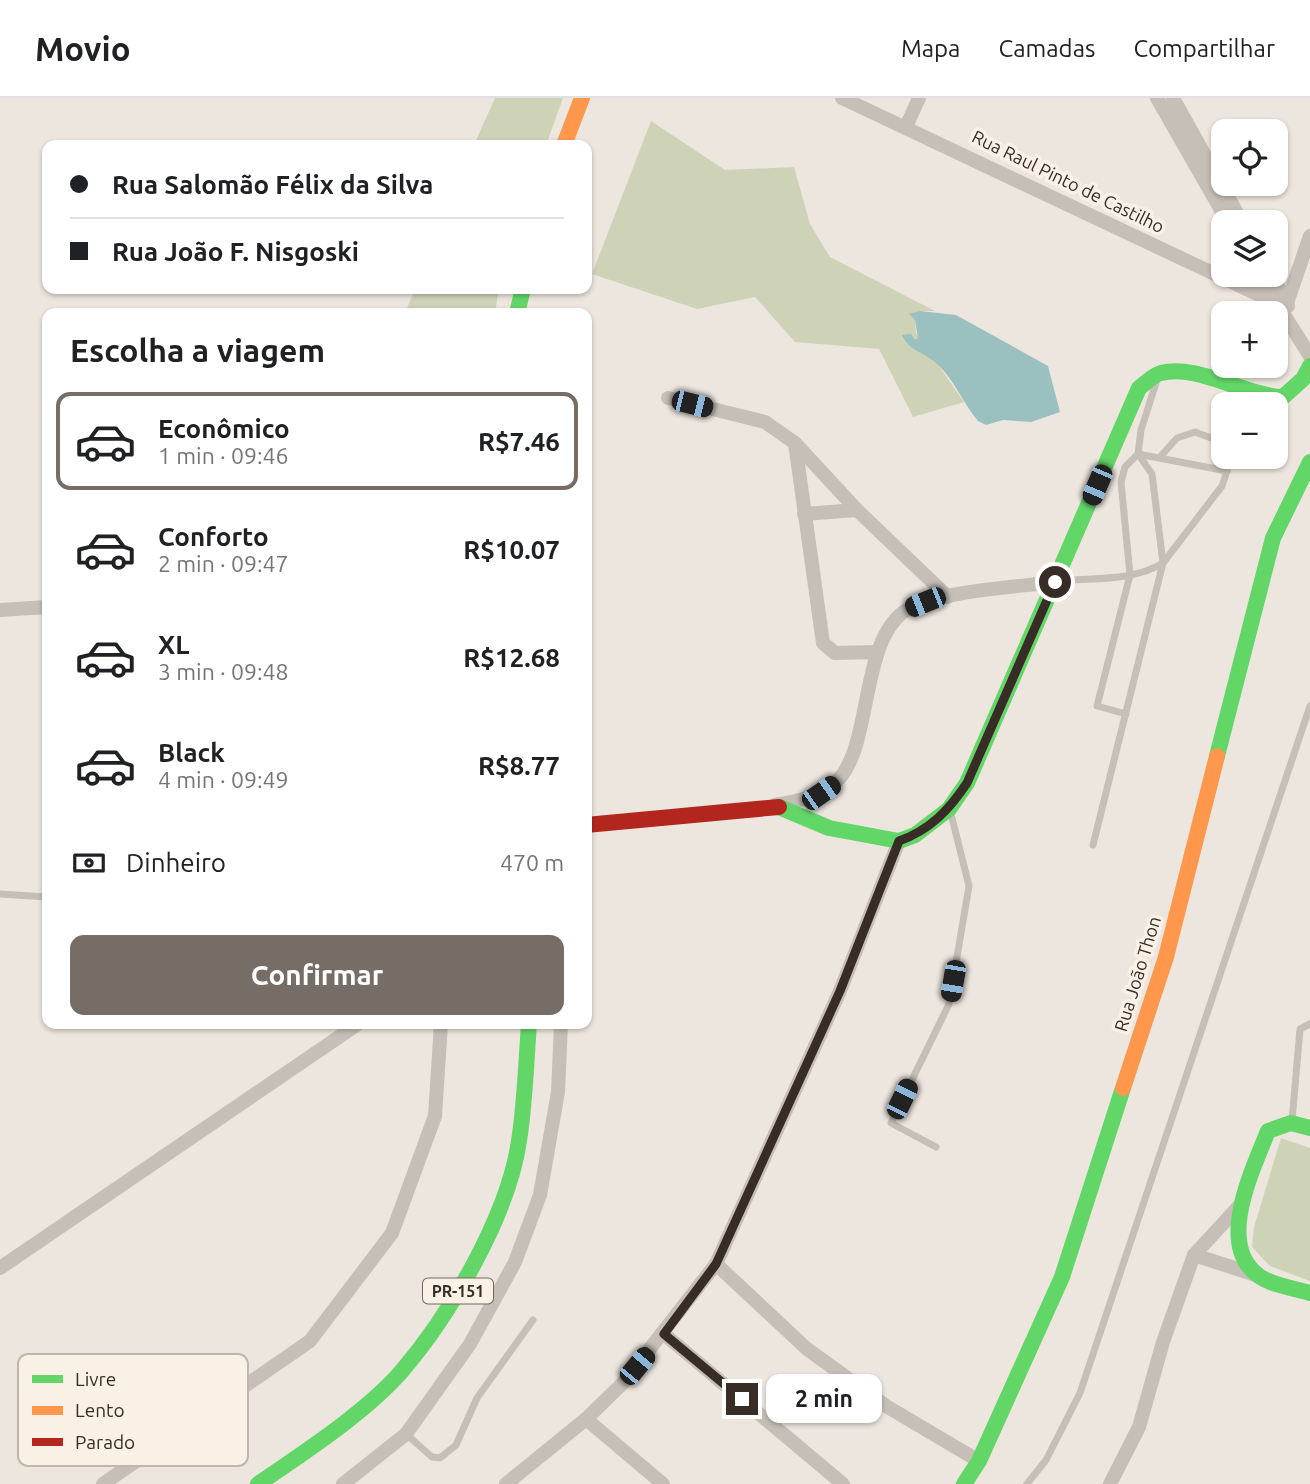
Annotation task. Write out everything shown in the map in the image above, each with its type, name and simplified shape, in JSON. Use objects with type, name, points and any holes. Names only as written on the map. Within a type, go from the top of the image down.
[{"type":"main road","points":[[567,140],[582,98]]},
{"type":"main road","points":[[592,824],[775,805],[829,828],[899,841],[915,835],[949,809],[967,783],[1062,581],[1139,388],[1159,373],[1176,370],[1271,398],[1283,397],[1303,379],[1310,366]]},
{"type":"main road","name":"Rua João Thon","points":[[964,1484],[979,1461],[1062,1277],[1166,957],[1273,537],[1310,462]]},
{"type":"main road","name":"PR-151","points":[[258,1484],[330,1434],[400,1373],[461,1288],[499,1208],[519,1143],[529,1029]]},
{"type":"main road","points":[[1310,1128],[1291,1123],[1268,1131],[1241,1204],[1237,1242],[1244,1258],[1258,1275],[1310,1293]]},
{"type":"street","name":"Rua Raul Pinto de Castilho","points":[[842,98],[1277,301]]},
{"type":"street","points":[[906,127],[919,98]]},
{"type":"street","points":[[1164,99],[1222,210]]},
{"type":"street","points":[[1164,99],[1234,210]]},
{"type":"street","points":[[1282,301],[1310,236]]},
{"type":"street","points":[[1268,287],[1279,301]]},
{"type":"street","points":[[1288,319],[1310,356]]},
{"type":"street","points":[[668,398],[765,422],[795,443],[857,510],[948,597]]},
{"type":"street","points":[[795,443],[823,643],[835,653],[878,652]]},
{"type":"street","points":[[804,514],[857,510]]},
{"type":"street","points":[[775,805],[821,793],[837,782],[849,762],[882,639],[895,618],[925,602],[1062,581]]},
{"type":"street","points":[[0,610],[42,607]]},
{"type":"street","points":[[506,1484],[586,1419],[623,1383],[664,1334],[716,1264],[840,991],[899,841]]},
{"type":"street","points":[[0,1268],[351,1029]]},
{"type":"street","points":[[248,1384],[310,1341],[392,1233],[435,1116],[441,1029]]},
{"type":"street","points":[[343,1484],[406,1434],[470,1343],[515,1262],[540,1195],[558,1092],[561,1029]]},
{"type":"street","points":[[1110,1484],[1139,1427],[1163,1342],[1194,1255],[1241,1204]]},
{"type":"street","points":[[1194,1255],[1258,1275]]},
{"type":"street","points":[[716,1264],[807,1349],[886,1406],[979,1461]]},
{"type":"street","points":[[664,1334],[839,1483]]},
{"type":"street","points":[[586,1419],[663,1484]]},
{"type":"street","points":[[103,1484],[129,1466]]},
{"type":"lane","points":[[1093,845],[1163,563],[1152,474],[1138,454],[1140,430],[1159,373]]},
{"type":"lane","points":[[1160,457],[1177,438],[1195,432],[1211,438]]},
{"type":"lane","points":[[1062,581],[1130,575],[1150,571],[1163,563],[1222,486],[1227,471],[1138,454]]},
{"type":"lane","points":[[1126,714],[1097,706],[1130,575],[1121,482],[1125,467],[1138,454]]},
{"type":"lane","points":[[1027,1484],[1046,1460],[1080,1393],[1310,706]]},
{"type":"lane","points":[[936,1147],[891,1123],[949,1004],[969,886],[949,809]]},
{"type":"lane","points":[[0,894],[42,897]]},
{"type":"lane","points":[[1291,1123],[1300,1029],[1310,1024]]},
{"type":"lane","points":[[406,1434],[432,1457],[440,1458],[456,1444],[477,1398],[533,1320]]},
{"type":"green space","points":[[495,98],[563,98],[548,140],[476,140]]},
{"type":"green space","points":[[651,121],[725,170],[794,167],[810,224],[830,257],[935,311],[920,311],[915,320],[916,333],[964,402],[913,417],[879,349],[795,342],[755,297],[697,309],[592,274]]},
{"type":"green space","points":[[413,294],[498,294],[496,308],[407,308]]},
{"type":"green space","points":[[1281,1138],[1310,1148],[1310,1281],[1270,1266],[1252,1247],[1254,1227]]},
{"type":"water","points":[[920,311],[956,315],[1048,366],[1060,412],[1031,422],[1003,420],[986,425],[978,421],[945,372],[931,359],[911,347],[902,335],[911,334],[915,340],[918,338],[915,320],[909,314]]},
{"type":"traffic: fast","points":[[518,308],[522,294]]},
{"type":"traffic: fast","points":[[779,807],[829,828],[899,841],[915,835],[949,809],[967,783],[1139,388],[1158,374],[1175,371],[1190,372],[1283,397],[1303,379],[1310,366]]},
{"type":"traffic: fast","points":[[1217,756],[1273,538],[1310,462]]},
{"type":"traffic: fast","points":[[258,1484],[333,1432],[386,1387],[420,1349],[457,1294],[490,1232],[513,1170],[523,1112],[529,1029]]},
{"type":"traffic: fast","points":[[964,1484],[979,1461],[1062,1277],[1123,1088]]},
{"type":"traffic: fast","points":[[1310,1128],[1291,1123],[1268,1131],[1247,1185],[1239,1227],[1240,1246],[1246,1262],[1259,1276],[1310,1293]]},
{"type":"traffic: slow","points":[[566,140],[582,98]]},
{"type":"traffic: slow","points":[[1123,1088],[1166,957],[1217,756]]},
{"type":"traffic: jam","points":[[592,824],[779,807]]},
{"type":"route","points":[[742,1399],[664,1334],[716,1264],[840,991],[899,841],[932,824],[949,809],[967,783],[1055,582]]}]
